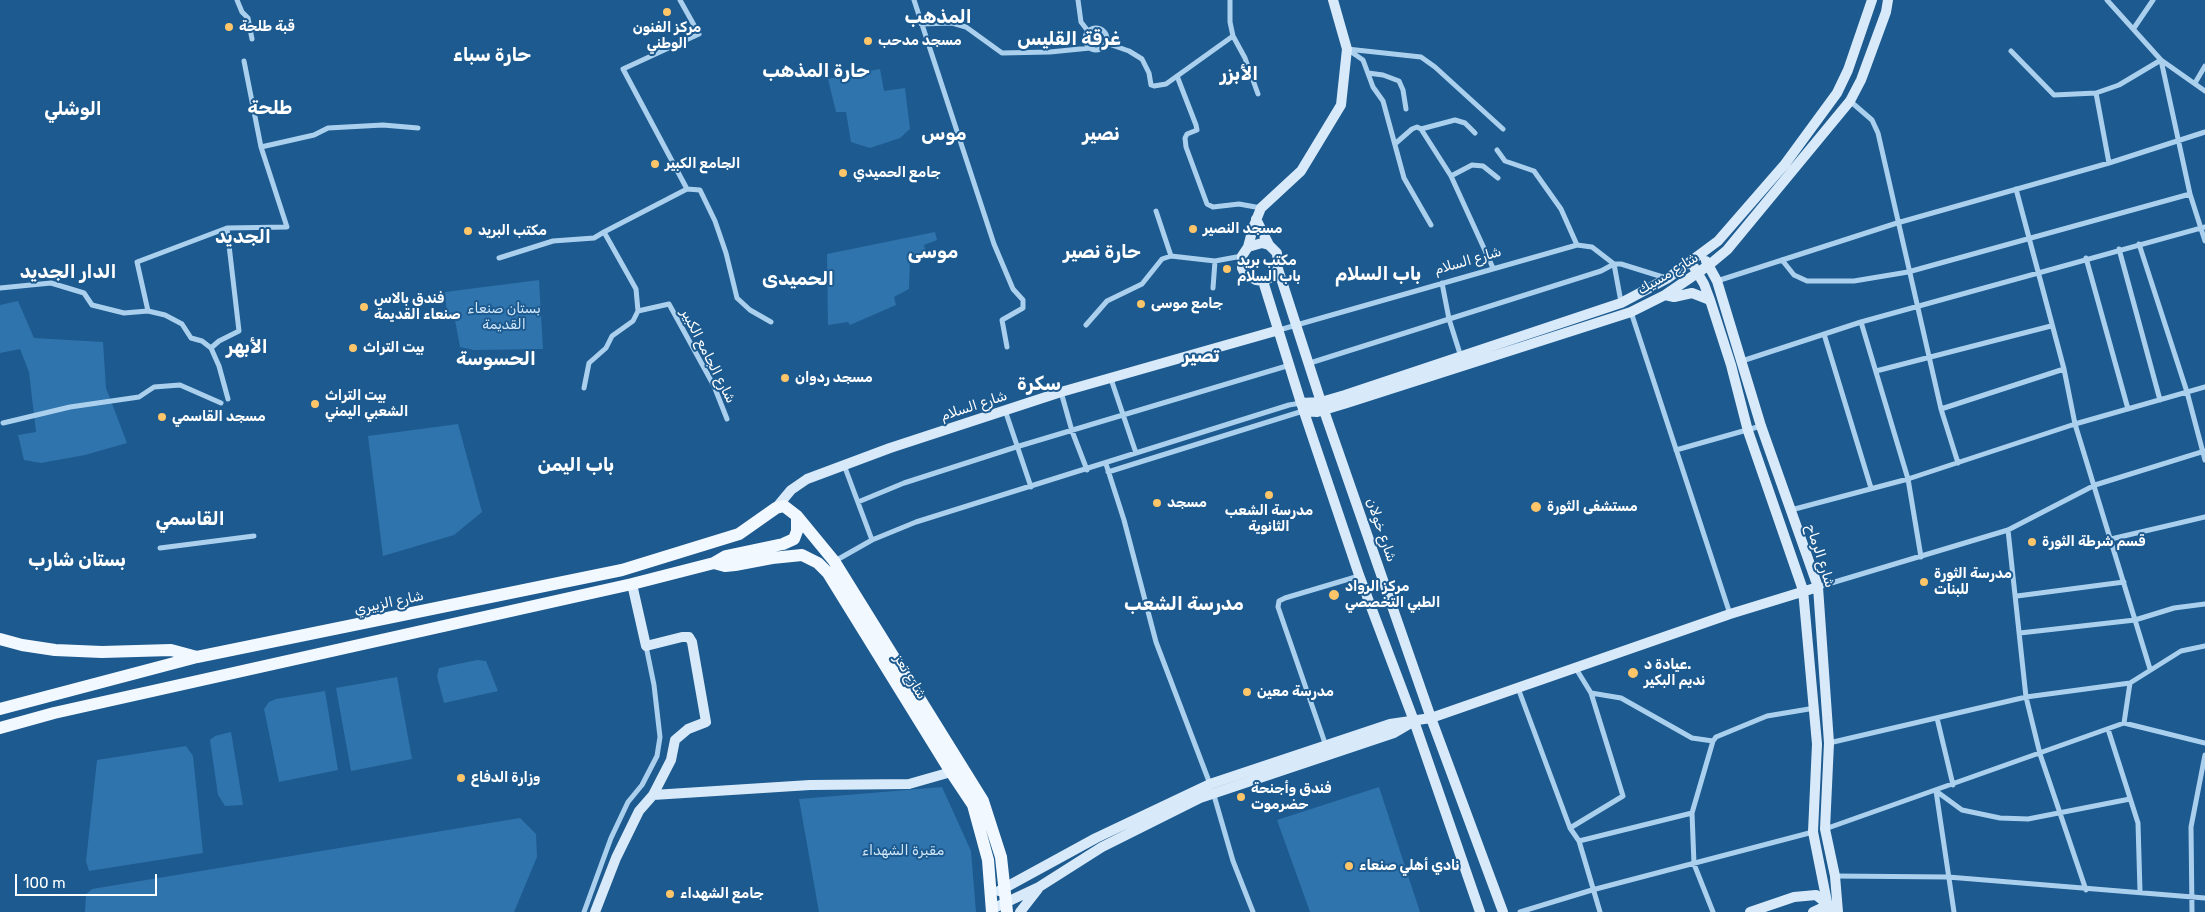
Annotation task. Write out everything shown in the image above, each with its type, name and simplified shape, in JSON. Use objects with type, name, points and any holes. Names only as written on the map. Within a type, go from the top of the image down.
[{"type":"main road","points":[[0,728],[54,713],[285,660],[632,584],[714,563],[726,556],[783,544],[794,539],[797,531],[797,516],[784,506],[776,508]]},
{"type":"main road","name":"شارع الزبيري","points":[[0,709],[197,657],[622,570],[739,534],[776,508]]},
{"type":"main road","name":"شارع تعز","points":[[797,516],[834,561],[983,801],[995,834],[1007,907]]},
{"type":"main road","name":"شارع تعز","points":[[714,563],[735,565],[802,555],[818,563],[843,594],[973,805],[988,860],[992,910]]},
{"type":"main road","points":[[0,639],[22,645],[55,650],[102,652],[170,650],[197,657]]},
{"type":"main road","points":[[285,660],[300,648],[296,641],[291,639]]},
{"type":"street","points":[[237,0],[242,12],[248,18],[252,40]]},
{"type":"street","points":[[680,0],[699,34],[623,69],[687,188]]},
{"type":"street","points":[[914,0],[994,244],[1013,290],[1023,300],[1023,308],[1002,320],[1007,347]]},
{"type":"street","points":[[1078,0],[1081,22],[1088,31]]},
{"type":"street","points":[[1230,0],[1230,22],[1233,36],[1245,58],[1258,94]]},
{"type":"street","points":[[1256,218],[1269,245],[1279,258],[1278,269],[1272,276],[1263,280],[1256,280],[1245,274],[1242,268],[1245,251],[1256,218],[1261,208],[1301,171],[1341,105],[1346,49],[1333,0]]},
{"type":"street","name":"شارع مسيك","points":[[1323,406],[1622,303],[1668,278],[1700,255],[1718,241],[1753,203],[1785,164],[1837,93],[1848,70],[1872,0]]},
{"type":"street","name":"شارع مسيك","points":[[1303,407],[1323,406],[1631,312],[1665,294],[1709,265],[1727,250],[1850,101],[1862,80],[1886,12],[1888,0]]},
{"type":"street","points":[[2107,0],[2161,60],[2205,91]]},
{"type":"street","points":[[2134,28],[2153,0]]},
{"type":"street","points":[[921,24],[952,23],[966,27],[1002,53],[1101,49],[1106,43],[1107,36],[1102,29],[1095,28],[1088,31],[1085,38],[1090,48]]},
{"type":"street","points":[[1106,43],[1130,52],[1142,59],[1149,73],[1151,85],[1166,84],[1233,36]]},
{"type":"street","points":[[1346,49],[1363,60],[1373,87],[1383,100],[1404,178],[1431,226]]},
{"type":"street","points":[[1346,49],[1421,57],[1436,67],[1503,129]]},
{"type":"street","points":[[2011,51],[2054,96],[2096,93],[2119,85],[2161,60]]},
{"type":"street","points":[[2161,60],[2190,194],[2203,227],[2205,241]]},
{"type":"street","points":[[148,311],[138,262],[227,228],[287,227],[262,147],[244,61]]},
{"type":"street","points":[[2195,83],[2205,66]]},
{"type":"street","points":[[1368,73],[1383,75],[1399,81],[1406,110]]},
{"type":"street","points":[[1177,76],[1196,125],[1196,130],[1188,134],[1186,138],[1186,147],[1207,204],[1213,207],[1239,204],[1261,208]]},
{"type":"street","points":[[2096,93],[2109,163]]},
{"type":"street","points":[[1850,101],[1872,120],[1878,134],[1928,358],[1941,409],[1958,463]]},
{"type":"street","points":[[1396,143],[1417,127],[1421,129],[1455,120],[1466,123],[1475,134]]},
{"type":"street","points":[[262,147],[314,135],[328,128],[383,125],[418,128]]},
{"type":"street","points":[[1421,129],[1451,176],[1492,268]]},
{"type":"street","points":[[1716,281],[1897,223],[2109,163],[2205,132]]},
{"type":"street","points":[[1497,150],[1505,161],[1534,170],[1561,209],[1577,245],[1592,247],[1614,264],[1622,303]]},
{"type":"street","points":[[1451,176],[1472,165],[1483,166],[1498,178]]},
{"type":"street","points":[[499,258],[553,241],[594,238],[687,188],[700,190],[715,221],[726,253],[737,298],[750,310],[771,322]]},
{"type":"street","points":[[2016,189],[2064,369],[2075,424],[2150,669]]},
{"type":"street","points":[[1782,260],[1794,275],[1807,281],[1854,281],[1908,272],[2028,237],[2190,194]]},
{"type":"street","points":[[1156,211],[1171,256]]},
{"type":"street","points":[[1741,361],[1861,322],[2203,227]]},
{"type":"street","points":[[210,348],[239,331],[227,228]]},
{"type":"street","points":[[584,388],[589,362],[606,348],[612,336],[633,321],[638,311],[636,289],[604,232]]},
{"type":"street","points":[[1086,325],[1107,300],[1142,284],[1155,265],[1162,259],[1171,256],[1215,261],[1245,251],[1254,244],[1269,245]]},
{"type":"street","points":[[2139,244],[2187,392],[2205,460]]},
{"type":"street","name":"شارع السلام","points":[[776,508],[791,490],[807,479],[890,448],[1005,410],[1297,324],[1577,245]]},
{"type":"street","points":[[2119,249],[2160,400]]},
{"type":"street","name":"شارع الرماح","points":[[1700,255],[1709,265],[1716,281],[1761,426],[1818,588],[1829,743],[1825,829],[1835,876],[1833,909]]},
{"type":"street","points":[[2086,258],[2128,409]]},
{"type":"street","points":[[1213,288],[1215,261]]},
{"type":"street","name":"شارع الرماح","points":[[1690,262],[1698,272],[1710,300],[1731,365],[1748,430],[1804,590],[1817,744],[1813,832],[1833,909]]},
{"type":"street","points":[[1310,363],[1601,271],[1614,264],[1621,264],[1668,278]]},
{"type":"street","name":"شارع خولان","points":[[1278,269],[1344,467],[1432,718],[1503,912]]},
{"type":"street","points":[[1263,280],[1359,575],[1414,721],[1480,912]]},
{"type":"street","points":[[0,288],[52,283],[84,294],[92,305],[124,313],[148,311],[165,315],[182,324],[191,338],[202,341],[210,348],[219,366],[228,399]]},
{"type":"street","points":[[1442,283],[1449,320],[1462,357]]},
{"type":"street","points":[[1269,298],[1271,292],[1276,288],[1282,289],[1286,293]]},
{"type":"street","points":[[1665,294],[1674,297],[1692,293],[1710,300]]},
{"type":"street","name":"شارع الجامع الكبير","points":[[638,311],[669,304],[714,386],[726,418]]},
{"type":"street","points":[[1631,312],[1730,614]]},
{"type":"street","points":[[1861,322],[1908,479],[1921,557]]},
{"type":"street","points":[[1876,371],[2052,326]]},
{"type":"street","points":[[1824,334],[1871,488]]},
{"type":"street","points":[[858,502],[904,483],[1016,447],[1290,365]]},
{"type":"street","points":[[1941,409],[2064,369]]},
{"type":"street","points":[[1111,379],[1136,453]]},
{"type":"street","points":[[3,423],[70,407],[139,397],[154,386],[180,385],[221,403]]},
{"type":"street","points":[[1790,510],[1908,479],[2075,424],[2205,387]]},
{"type":"street","points":[[1062,392],[1072,430],[1087,470]]},
{"type":"street","points":[[834,561],[872,540],[916,522],[1106,464],[1288,404],[1303,407]]},
{"type":"street","points":[[1108,472],[1303,407]]},
{"type":"street","points":[[1005,410],[1030,487]]},
{"type":"street","points":[[1676,450],[1761,426]]},
{"type":"street","points":[[991,895],[1212,788],[1326,746],[1390,724],[1432,718],[1575,666],[1730,614],[1804,590],[1818,588],[2008,530],[2095,485],[2204,451]]},
{"type":"street","points":[[1106,464],[1156,642],[1212,788],[1233,861],[1253,912]]},
{"type":"street","points":[[844,465],[872,540]]},
{"type":"street","points":[[1327,474],[1344,467]]},
{"type":"street","points":[[2111,539],[2205,517]]},
{"type":"street","points":[[2008,530],[2017,596],[2026,697],[2040,754],[2086,890]]},
{"type":"street","points":[[160,548],[254,536]]},
{"type":"street","points":[[1326,746],[1278,607],[1280,601],[1285,598],[1359,575]]},
{"type":"street","points":[[2017,596],[2124,582]]},
{"type":"street","points":[[584,912],[611,838],[628,802],[642,785],[657,756],[660,737],[654,685],[632,584]]},
{"type":"street","points":[[2020,633],[2135,620],[2174,608],[2205,604]]},
{"type":"street","points":[[598,911],[616,858],[639,811],[653,795],[671,760],[675,740],[688,730],[706,722],[692,642],[689,637],[682,636],[646,646]]},
{"type":"street","points":[[1829,743],[2026,697],[2130,683],[2181,651],[2205,646]]},
{"type":"street","points":[[1570,828],[1624,796],[1591,693],[1575,666]]},
{"type":"street","points":[[2124,724],[2130,683]]},
{"type":"street","points":[[1518,688],[1570,828],[1579,841],[1600,912]]},
{"type":"street","points":[[1591,693],[1621,698],[1692,738],[1713,742]]},
{"type":"street","points":[[1713,912],[1694,864],[1692,813],[1713,742],[1716,737],[1767,716],[1815,708]]},
{"type":"street","points":[[1937,718],[1953,785]]},
{"type":"street","points":[[1212,788],[1394,733],[1414,721]]},
{"type":"street","points":[[1520,912],[1592,890],[1825,829],[2124,724],[2205,742]]},
{"type":"street","points":[[2108,729],[2138,822],[2140,891]]},
{"type":"street","points":[[2192,912],[2191,827],[2205,755]]},
{"type":"street","points":[[653,795],[810,785],[909,784],[951,772]]},
{"type":"street","points":[[1936,791],[1962,810],[2000,818],[2028,819],[2130,799]]},
{"type":"street","points":[[1936,791],[1954,912]]},
{"type":"street","points":[[1579,841],[1692,813]]},
{"type":"street","points":[[992,910],[1007,907],[1040,887],[1099,843]]},
{"type":"street","points":[[1835,876],[1948,876],[2086,890],[2140,891],[2205,898]]},
{"type":"street","points":[[1020,912],[1040,887]]},
{"type":"street","points":[[1750,912],[1794,897],[1816,895],[1833,909]]},
{"type":"street","points":[[1813,912],[1833,909]]},
{"type":"green space","points":[[880,69],[884,91],[905,88],[910,129],[900,138],[870,148],[851,142],[846,112],[836,112],[828,79]]},
{"type":"green space","points":[[935,232],[937,240],[924,245],[926,253],[910,258],[909,289],[894,297],[896,305],[850,325],[848,322],[828,325],[827,254]]},
{"type":"green space","name":"بستان صنعاء القديمة","points":[[539,280],[543,349],[474,350],[460,347],[455,320],[447,315],[445,292]]},
{"type":"green space","points":[[18,301],[34,338],[103,342],[106,388],[127,443],[85,455],[41,463],[24,460],[18,435],[36,432],[29,372],[20,349],[0,353],[0,305]]},
{"type":"green space","points":[[458,424],[482,512],[454,535],[383,556],[368,436]]},
{"type":"green space","points":[[477,660],[486,661],[498,691],[444,703],[437,676],[439,668]]},
{"type":"green space","points":[[397,677],[412,759],[351,771],[336,688]]},
{"type":"green space","points":[[325,691],[338,770],[279,782],[264,709],[269,702],[276,699]]},
{"type":"green space","points":[[231,732],[243,805],[225,806],[218,795],[210,740],[215,736]]},
{"type":"green space","points":[[186,746],[193,756],[203,853],[89,871],[86,861],[97,760]]},
{"type":"green space","name":"مقبرة الشهداء","points":[[942,787],[971,851],[976,912],[819,912],[799,799]]},
{"type":"green space","name":"نادي أهلي صنعاء","points":[[1379,787],[1420,912],[1310,912],[1277,820]]},
{"type":"green space","points":[[520,818],[536,834],[537,857],[514,912],[85,912],[86,894],[92,889]]},
{"type":"place","name":"مركز الفنون الوطني","points":[[667,12]]},
{"type":"place","name":"قبة طلحة","points":[[229,27]]},
{"type":"place","name":"مسجد مدحب","points":[[868,41]]},
{"type":"place","name":"الجامع الكبير","points":[[655,164]]},
{"type":"place","name":"جامع الحميدي","points":[[843,173]]},
{"type":"place","name":"مسجد النصير","points":[[1193,229]]},
{"type":"place","name":"مكتب البريد","points":[[468,231]]},
{"type":"place","name":"مكتب بريد باب السلام","points":[[1227,269]]},
{"type":"place","name":"جامع موسى","points":[[1141,304]]},
{"type":"place","name":"فندق بالاس صنعاء القديمة","points":[[364,307]]},
{"type":"place","name":"بيت التراث","points":[[353,348]]},
{"type":"place","name":"مسجد ردوان","points":[[785,378]]},
{"type":"place","name":"بيت التراث الشعبي اليمني","points":[[315,404]]},
{"type":"place","name":"مسجد القاسمي","points":[[162,417]]},
{"type":"place","name":"مدرسة الشعب الثانوية","points":[[1269,495]]},
{"type":"place","name":"مسجد","points":[[1157,503]]},
{"type":"place","name":"مستشفى الثورة","points":[[1536,507]]},
{"type":"place","name":"قسم شرطة الثورة","points":[[2032,542]]},
{"type":"place","name":"مدرسة الثورة للبنات","points":[[1924,582]]},
{"type":"place","name":"مركز الرواد الطبي التخصصي","points":[[1334,595]]},
{"type":"place","name":"عيادة د. نديم البكير","points":[[1633,673]]},
{"type":"place","name":"مدرسة معين","points":[[1247,692]]},
{"type":"place","name":"وزارة الدفاع","points":[[461,778]]},
{"type":"place","name":"فندق وأجنحة حضرموت","points":[[1241,797]]},
{"type":"place","name":"نادي أهلي صنعاء","points":[[1349,866]]},
{"type":"place","name":"جامع الشهداء","points":[[670,894]]},
{"type":"district","name":"المذهب","points":[[938,18]]},
{"type":"district","name":"غرقة القليس","points":[[1069,40]]},
{"type":"district","name":"حارة سباء","points":[[492,56]]},
{"type":"district","name":"حارة المذهب","points":[[816,72]]},
{"type":"district","name":"الأبزر","points":[[1239,75]]},
{"type":"district","name":"طلحة","points":[[270,109]]},
{"type":"district","name":"الوشلي","points":[[73,110]]},
{"type":"district","name":"موس","points":[[944,135]]},
{"type":"district","name":"نصير","points":[[1101,135]]},
{"type":"district","name":"الجديد","points":[[243,238]]},
{"type":"district","name":"موسى","points":[[933,253]]},
{"type":"district","name":"حارة نصير","points":[[1102,253]]},
{"type":"district","name":"الدار الجديد","points":[[68,273]]},
{"type":"district","name":"باب السلام","points":[[1378,275]]},
{"type":"district","name":"الحميدى","points":[[798,280]]},
{"type":"district","name":"الأبهر","points":[[247,348]]},
{"type":"district","name":"تصير","points":[[1201,357]]},
{"type":"district","name":"الحسوسة","points":[[496,360]]},
{"type":"district","name":"سكرة","points":[[1039,385]]},
{"type":"district","name":"باب اليمن","points":[[576,466]]},
{"type":"district","name":"القاسمي","points":[[190,520]]},
{"type":"district","name":"بستان شارب","points":[[77,561]]},
{"type":"district","name":"مدرسة الشعب","points":[[1184,605]]}]
